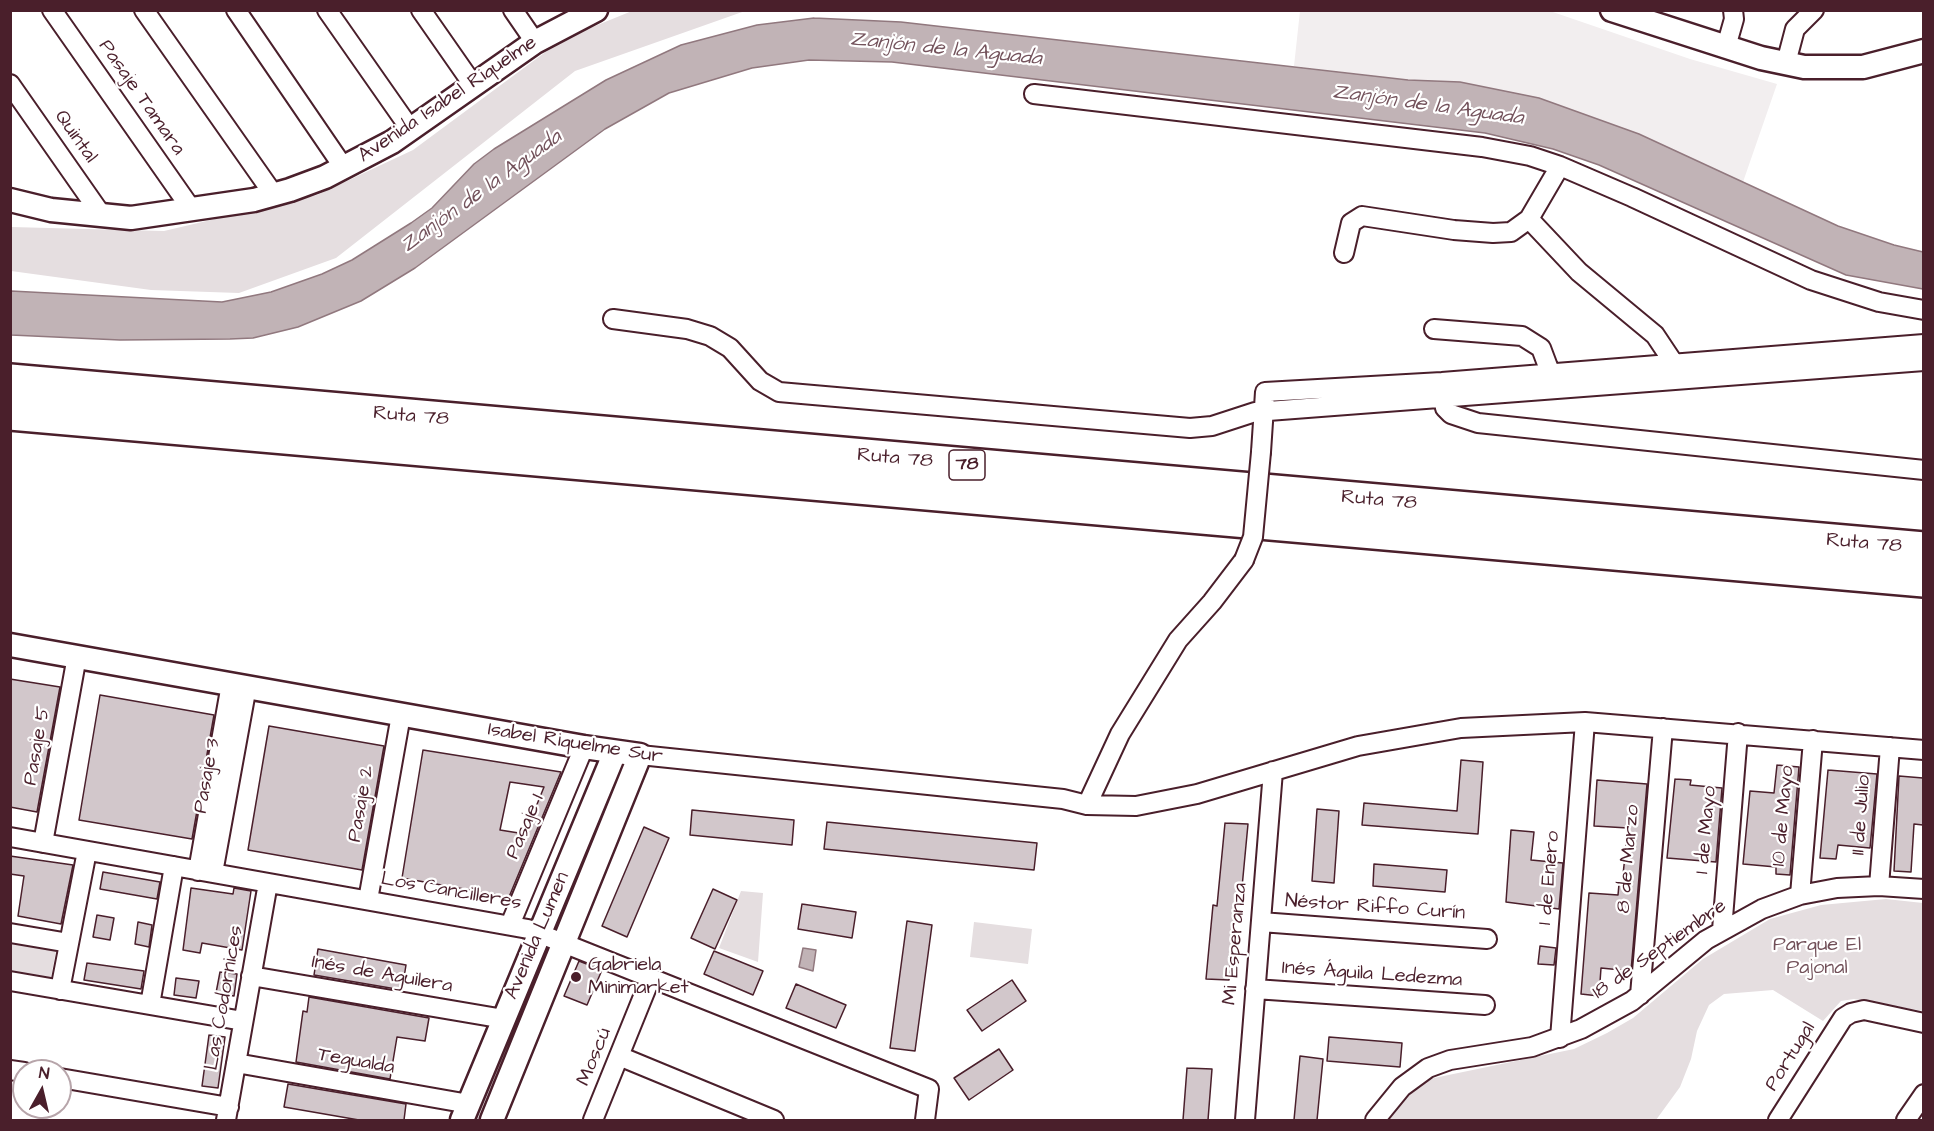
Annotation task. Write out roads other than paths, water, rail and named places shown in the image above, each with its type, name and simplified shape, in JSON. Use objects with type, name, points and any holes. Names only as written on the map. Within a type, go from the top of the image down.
[{"type":"highway","name":"Ruta 78","points":[[10,381],[1923,549]]},
{"type":"highway","name":"Ruta 78","points":[[10,413],[1923,580]]},
{"type":"street","name":"Pasaje Tamara","points":[[52,10],[192,210]]},
{"type":"street","points":[[144,10],[274,195]]},
{"type":"street","points":[[236,10],[344,168]]},
{"type":"street","points":[[327,10],[411,130]]},
{"type":"street","points":[[421,10],[474,86]]},
{"type":"street","points":[[513,10],[535,42]]},
{"type":"street","name":"Avenida Isabel Riquelme","points":[[10,200],[51,210],[131,218],[274,195],[306,185],[344,168],[411,130],[535,42],[597,10]]},
{"type":"street","points":[[1612,10],[1726,48],[1786,63],[1822,68],[1863,67],[1923,51]]},
{"type":"street","points":[[1726,48],[1734,19],[1733,10]]},
{"type":"street","points":[[1786,63],[1795,29],[1814,10]]},
{"type":"street","name":"Quintal","points":[[10,84],[103,217]]},
{"type":"street","points":[[1034,94],[1482,147],[1530,156],[1560,166],[1811,280],[1879,302],[1923,310]]},
{"type":"street","points":[[1344,253],[1351,223],[1362,216],[1493,233],[1511,232],[1529,219],[1560,166]]},
{"type":"street","name":"Avenida Isabel Riquelme","points":[[10,212],[51,210]]},
{"type":"street","points":[[1529,219],[1579,272],[1655,335],[1673,362]]},
{"type":"street","points":[[613,319],[687,329],[710,336],[730,348],[765,385],[788,393],[1190,428],[1212,426],[1247,414],[1442,390],[1766,363],[1923,344]]},
{"type":"street","points":[[1434,329],[1522,336],[1541,348],[1550,372]]},
{"type":"street","points":[[1766,363],[1923,361]]},
{"type":"street","points":[[1087,804],[1120,734],[1178,640],[1212,602],[1244,560],[1253,537],[1265,392],[1442,390],[1550,372],[1614,375],[1673,362],[1694,369]]},
{"type":"street","points":[[1442,390],[1444,408],[1451,414],[1479,423],[1923,470]]},
{"type":"street","name":"Isabel Riquelme Sur","points":[[10,645],[615,752],[1063,799],[1087,804],[1145,805],[1197,794],[1358,746],[1461,728],[1585,722],[1923,750]]},
{"type":"street","name":"Pasaje 5","points":[[43,843],[77,656]]},
{"type":"street","points":[[206,872],[239,685]]},
{"type":"street","name":"Pasaje 2","points":[[368,900],[400,715]]},
{"type":"street","name":"1 de Enero","points":[[1560,1038],[1585,722]]},
{"type":"street","name":"8 de Marzo","points":[[1640,995],[1663,728]]},
{"type":"street","name":"1 de Mayo","points":[[1722,930],[1738,733]]},
{"type":"street","name":"10 de Mayo","points":[[1800,895],[1813,740]]},
{"type":"street","name":"Pasaje 1","points":[[510,925],[584,747]]},
{"type":"street","name":"11 de Julio","points":[[1879,886],[1890,747]]},
{"type":"street","name":"Avenida Lumen","points":[[465,1112],[615,752]]},
{"type":"street","name":"Avenida Lumen","points":[[492,1120],[640,755]]},
{"type":"street","name":"Mi Esperanza","points":[[1245,1120],[1273,771]]},
{"type":"street","name":"Los Cancilleres","points":[[10,837],[540,932],[651,977],[779,1020],[930,1089],[925,1120]]},
{"type":"street","points":[[60,990],[87,851]]},
{"type":"street","points":[[150,1005],[174,866]]},
{"type":"street","name":"Las Codornices","points":[[228,1114],[267,883]]},
{"type":"street","name":"18 de Septiembre","points":[[1375,1120],[1402,1087],[1428,1068],[1450,1060],[1510,1051],[1560,1038],[1600,1019],[1640,995],[1689,953],[1722,930],[1762,909],[1800,895],[1837,888],[1879,886],[1923,889]]},
{"type":"street","name":"Néstor Riffo Curín","points":[[1261,922],[1487,939]]},
{"type":"street","points":[[10,933],[69,944]]},
{"type":"street","name":"Inés de Aguilera","points":[[251,976],[504,1019]]},
{"type":"street","name":"Moscú","points":[[593,1120],[651,977]]},
{"type":"street","points":[[10,981],[243,1021]]},
{"type":"street","name":"Inés Águila Ledezma","points":[[1255,989],[1485,1005]]},
{"type":"street","name":"Portugal","points":[[1778,1120],[1843,1018],[1851,1012],[1864,1010],[1923,1023]]},
{"type":"street","points":[[619,1056],[774,1120]]},
{"type":"street","name":"Tegualda","points":[[236,1063],[465,1112]]},
{"type":"street","points":[[72,1081],[228,1114]]},
{"type":"street","points":[[1906,1120],[1923,1094]]},
{"type":"water","name":"Zanjón de la Aguada","points":[[814,18],[901,22],[1408,80],[1460,82],[1539,98],[1639,134],[1838,226],[1923,252],[1923,289],[1846,275],[1599,165],[1553,149],[1485,133],[892,62],[809,60],[752,68],[669,93],[605,129],[415,268],[361,301],[298,327],[253,338],[230,339],[120,340],[11,335],[11,291],[222,302],[271,292],[322,274],[352,260],[411,223],[432,208],[474,164],[494,149],[606,80],[681,45],[757,25]]},
{"type":"water","points":[[803,948],[816,950],[813,971],[799,967]]},
{"type":"place","name":"Gabriela Minimarket","points":[[576,977]]},
{"type":"park label","name":"Parque El Pajonal","points":[[1817,958]]}]
